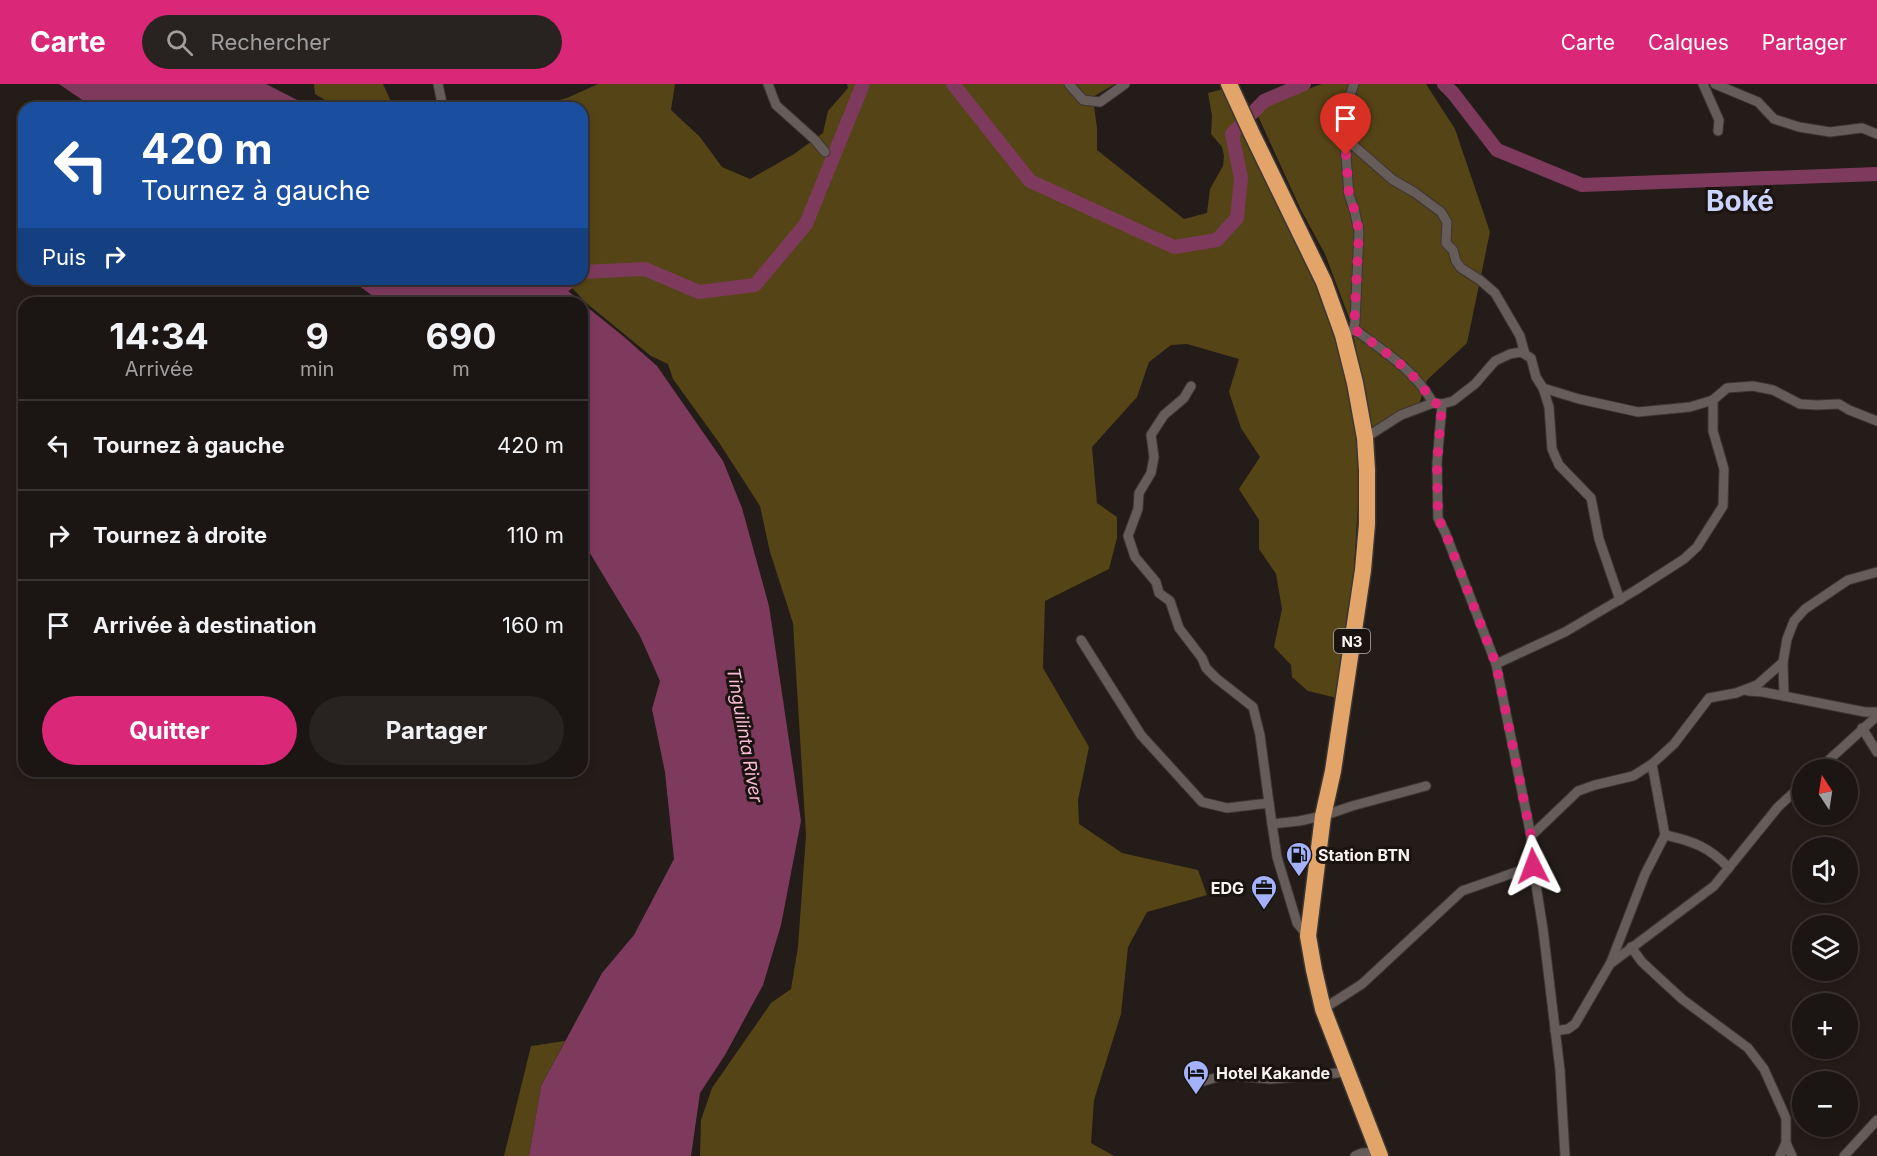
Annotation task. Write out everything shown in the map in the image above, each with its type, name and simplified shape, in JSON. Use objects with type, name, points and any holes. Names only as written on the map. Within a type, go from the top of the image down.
[{"type":"highway","name":"N3","points":[[1229,84],[1348,332],[1365,438],[1367,524],[1363,570],[1333,771],[1323,816],[1308,936],[1323,1009],[1379,1154]]},
{"type":"street","points":[[438,84],[442,102]]},
{"type":"street","points":[[768,84],[776,105],[825,152]]},
{"type":"street","points":[[1069,84],[1083,100],[1100,102],[1125,84]]},
{"type":"street","points":[[1354,84],[1343,116],[1349,195],[1359,231],[1348,332],[1407,368],[1438,403],[1438,518],[1496,664],[1531,836],[1560,1070],[1565,1156]]},
{"type":"street","points":[[1703,84],[1719,120],[1718,131]]},
{"type":"street","points":[[1715,84],[1758,102],[1773,119],[1799,127],[1830,132],[1862,128],[1877,134]]},
{"type":"street","points":[[1345,138],[1393,180],[1441,212],[1447,222],[1446,243],[1453,250],[1456,261],[1461,268],[1495,293],[1520,336],[1524,354]]},
{"type":"street","points":[[1365,438],[1401,415],[1453,400],[1464,394],[1495,361],[1521,352],[1531,358],[1536,377],[1543,388],[1549,407],[1552,449],[1559,465],[1591,498],[1599,539],[1620,600]]},
{"type":"street","points":[[1191,386],[1184,398],[1164,415],[1151,435],[1154,457],[1151,473],[1139,493],[1138,509],[1128,536],[1135,557],[1156,582],[1159,593],[1170,601],[1179,628],[1202,658],[1206,668],[1253,707],[1260,735],[1277,857],[1297,923],[1308,936]]},
{"type":"street","points":[[1543,388],[1579,399],[1638,412],[1690,407],[1713,400],[1727,388],[1753,386],[1773,390],[1800,404],[1839,404],[1877,421]]},
{"type":"street","points":[[1496,664],[1565,632],[1620,600],[1684,559],[1697,547],[1723,506],[1724,469],[1713,431],[1713,400]]},
{"type":"street","points":[[1784,696],[1783,662],[1787,639],[1794,621],[1805,609],[1848,580],[1877,572]]},
{"type":"street","points":[[1081,640],[1140,735],[1202,802],[1227,808],[1269,804]]},
{"type":"street","points":[[1531,836],[1578,790],[1633,776],[1652,764],[1674,744],[1709,698],[1757,685],[1783,662]]},
{"type":"street","points":[[1743,690],[1877,714]]},
{"type":"street","points":[[1830,759],[1877,714]]},
{"type":"street","points":[[1862,728],[1877,752]]},
{"type":"street","points":[[1555,1031],[1568,1029],[1575,1024],[1610,964],[1645,874],[1665,835],[1652,764]]},
{"type":"street","points":[[1272,824],[1323,816],[1426,786]]},
{"type":"street","points":[[1610,964],[1714,886],[1778,807],[1792,794]]},
{"type":"street","points":[[1665,835],[1691,840],[1718,856],[1729,868]]},
{"type":"street","points":[[1323,1009],[1362,984],[1462,891],[1533,866]]},
{"type":"street","points":[[1631,947],[1642,962],[1682,999],[1748,1048],[1764,1069],[1786,1118],[1786,1143],[1780,1156]]},
{"type":"street","points":[[1204,1081],[1225,1075],[1271,1079],[1348,1072]]},
{"type":"street","points":[[1844,1156],[1877,1120]]},
{"type":"street","points":[[1786,1143],[1792,1156]]},
{"type":"street","points":[[1355,1156],[1379,1154]]},
{"type":"shaded area","points":[[314,84],[383,84],[391,102],[328,102],[315,94]]},
{"type":"shaded area","points":[[598,84],[675,84],[671,110],[700,137],[722,167],[750,179],[794,154],[823,133],[828,111],[848,88],[847,84],[1115,84],[1091,98],[1079,100],[1094,106],[1097,150],[1184,219],[1207,213],[1210,189],[1223,166],[1222,147],[1211,134],[1212,116],[1208,93],[1223,89],[1329,306],[1357,416],[1359,485],[1354,570],[1337,698],[1308,691],[1292,677],[1291,665],[1274,647],[1282,609],[1276,574],[1259,549],[1259,520],[1239,489],[1260,457],[1241,428],[1229,392],[1239,359],[1187,344],[1171,345],[1149,362],[1137,397],[1092,447],[1097,503],[1117,517],[1117,538],[1109,569],[1045,601],[1043,668],[1089,747],[1078,800],[1079,824],[1122,853],[1198,870],[1207,895],[1147,912],[1128,947],[1121,1014],[1094,1100],[1091,1143],[1114,1156],[700,1156],[701,1120],[712,1088],[771,1003],[791,989],[798,947],[806,835],[793,623],[770,552],[760,506],[720,444],[673,379],[668,364],[651,356],[588,304],[588,297],[580,297],[569,285],[588,285],[588,102],[552,102]]},
{"type":"shaded area","points":[[1322,84],[1426,84],[1455,129],[1490,232],[1467,343],[1427,380],[1416,414],[1372,431],[1351,323],[1325,254],[1301,210],[1258,116],[1272,102]]},
{"type":"shaded area","points":[[565,1041],[541,1086],[529,1156],[504,1156],[531,1046]]},
{"type":"water","points":[[59,84],[266,84],[301,102],[85,102]]},
{"type":"water","points":[[358,285],[561,285],[575,297],[374,297]]},
{"type":"water","name":"Tinguilinta River","points":[[588,308],[657,366],[723,461],[742,508],[769,606],[801,821],[781,925],[763,985],[725,1055],[700,1093],[691,1156],[529,1156],[541,1086],[602,973],[634,935],[674,859],[665,772],[652,709],[660,681],[640,636],[588,550]]},
{"type":"waterway","points":[[588,272],[645,269],[699,292],[755,285],[806,224],[863,84]]},
{"type":"waterway","points":[[953,84],[1030,181],[1174,247],[1217,240],[1237,218],[1241,178],[1232,134],[1264,101],[1304,84]]},
{"type":"waterway","points":[[1444,84],[1497,150],[1582,185],[1877,174]]},
{"type":"waterway","points":[[548,297],[564,285]]},
{"type":"place","name":"Station BTN","points":[[1299,878]]},
{"type":"place","name":"EDG","points":[[1264,911]]},
{"type":"place","name":"Hotel Kakande","points":[[1196,1096]]},
{"type":"district","name":"Boké","points":[[1740,201]]},
{"type":"route","points":[[1346,155],[1349,195],[1359,231],[1354,329],[1407,368],[1433,403],[1442,404],[1437,463],[1438,518],[1496,664],[1531,836],[1533,866]]}]
